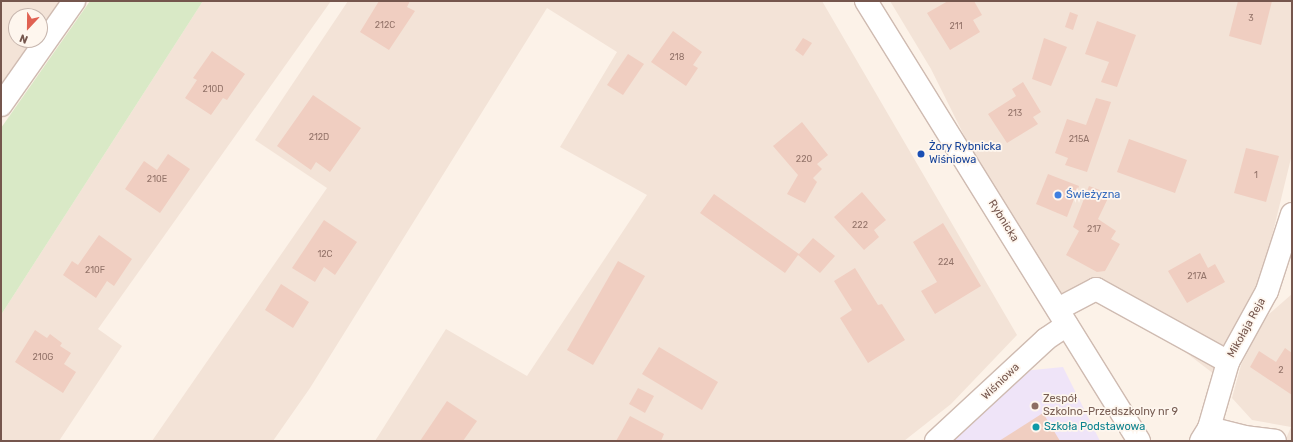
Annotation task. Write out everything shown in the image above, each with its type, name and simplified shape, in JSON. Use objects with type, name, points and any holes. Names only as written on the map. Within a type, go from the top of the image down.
[{"type":"street","points":[[1,105],[74,1]]},
{"type":"street","name":"Rybnicka","points":[[866,1],[1139,441]]},
{"type":"street","name":"Mikołaja Reja","points":[[1205,434],[1228,362],[1244,330],[1285,263],[1292,214]]},
{"type":"street","name":"Wiśniowa","points":[[936,441],[1046,339],[1062,317],[1096,290],[1228,362]]},
{"type":"street","points":[[1205,434],[1276,441]]},
{"type":"shaded area","points":[[1,1],[64,1],[48,24],[48,8],[8,8],[8,48],[31,48],[1,91]]},
{"type":"shaded area","points":[[203,1],[331,1],[98,329],[122,346],[59,441],[1,441],[1,315]]},
{"type":"shaded area","points":[[348,1],[822,1],[1017,335],[951,404],[904,441],[375,441],[446,329],[527,376],[647,195],[560,147],[617,52],[547,8],[310,388],[273,441],[152,441],[327,188],[255,140]]},
{"type":"shaded area","points":[[890,1],[1292,1],[1292,154],[1255,306],[1218,377],[1118,301],[1041,290],[931,69]]},
{"type":"shaded area","points":[[1292,294],[1292,441],[1285,441],[1291,427],[1252,420],[1232,398],[1241,365],[1254,339],[1268,315]]},
{"type":"shaded area","name":"Zespół Szkolno-Przedszkolny nr 9","points":[[1063,367],[1100,441],[954,441],[1023,371]]},
{"type":"green space","points":[[90,1],[203,1],[1,315],[1,128]]},
{"type":"building","points":[[379,1],[410,1],[407,7],[415,11],[389,50],[360,32]]},
{"type":"building","points":[[948,1],[974,1],[982,15],[973,20],[980,32],[950,50],[927,13]]},
{"type":"building","points":[[1238,1],[1272,1],[1261,45],[1229,36]]},
{"type":"building","points":[[1070,12],[1078,15],[1073,30],[1065,27]]},
{"type":"building","points":[[1097,21],[1136,35],[1117,87],[1101,82],[1109,62],[1085,54]]},
{"type":"building","points":[[673,31],[702,52],[693,65],[698,68],[686,86],[651,62]]},
{"type":"building","points":[[803,38],[812,43],[803,56],[795,50]]},
{"type":"building","points":[[1044,38],[1067,47],[1051,86],[1032,79]]},
{"type":"building","points":[[212,51],[245,74],[227,100],[223,98],[211,115],[185,98],[197,80],[193,78]]},
{"type":"building","points":[[628,54],[644,64],[623,95],[607,85]]},
{"type":"building","points":[[1023,82],[1041,112],[1033,117],[1038,124],[1007,143],[988,114],[1016,96],[1012,89]]},
{"type":"building","points":[[313,95],[361,128],[330,172],[316,162],[311,170],[277,146]]},
{"type":"building","points":[[1096,98],[1111,102],[1087,172],[1065,165],[1068,158],[1055,153],[1067,119],[1086,125]]},
{"type":"building","points":[[802,122],[828,155],[817,164],[822,169],[813,178],[817,182],[805,203],[787,194],[798,175],[773,146]]},
{"type":"building","points":[[1129,139],[1187,160],[1175,193],[1117,172]]},
{"type":"building","points":[[1246,148],[1279,156],[1266,202],[1234,193]]},
{"type":"building","points":[[168,154],[190,169],[160,213],[125,189],[144,161],[157,170]]},
{"type":"building","points":[[1048,174],[1079,186],[1067,217],[1036,204]]},
{"type":"building","points":[[1089,186],[1110,194],[1098,219],[1116,231],[1111,239],[1120,244],[1105,271],[1097,272],[1066,255],[1079,231],[1073,227]]},
{"type":"building","points":[[862,192],[886,220],[874,230],[879,237],[864,250],[834,217]]},
{"type":"building","points":[[714,194],[799,254],[813,238],[835,256],[820,273],[798,255],[785,273],[700,213]]},
{"type":"building","points":[[324,220],[357,242],[335,275],[324,267],[315,282],[292,268]]},
{"type":"building","points":[[943,223],[981,286],[935,314],[921,291],[937,282],[913,242]]},
{"type":"building","points":[[99,235],[132,259],[114,286],[107,281],[96,298],[63,275],[72,261],[78,265]]},
{"type":"building","points":[[1200,253],[1208,268],[1215,264],[1225,282],[1187,303],[1168,271]]},
{"type":"building","points":[[618,261],[645,276],[593,365],[567,350]]},
{"type":"building","points":[[855,268],[878,305],[882,304],[905,340],[868,363],[840,318],[852,310],[834,281]]},
{"type":"building","points":[[281,284],[309,302],[293,328],[265,310]]},
{"type":"building","points":[[35,330],[47,338],[50,334],[62,343],[60,346],[71,353],[64,364],[76,372],[63,393],[15,362]]},
{"type":"building","points":[[659,347],[718,382],[702,410],[642,374]]},
{"type":"building","points":[[1285,348],[1292,353],[1292,395],[1250,367],[1259,351],[1276,362]]},
{"type":"building","points":[[638,388],[654,396],[645,413],[629,404]]},
{"type":"building","points":[[447,401],[477,421],[463,441],[420,441]]},
{"type":"building","name":"Szkoła Podstawowa","points":[[1043,413],[1060,441],[999,441]]},
{"type":"building","points":[[630,416],[664,434],[661,441],[616,441]]},
{"type":"place","name":"Żory Rybnicka Wiśniowa","points":[[921,154]]},
{"type":"place","name":"Świeżyzna","points":[[1058,195]]},
{"type":"place","name":"Zespół Szkolno-Przedszkolny nr 9","points":[[1035,406]]},
{"type":"place","name":"Szkoła Podstawowa","points":[[1036,427]]}]
